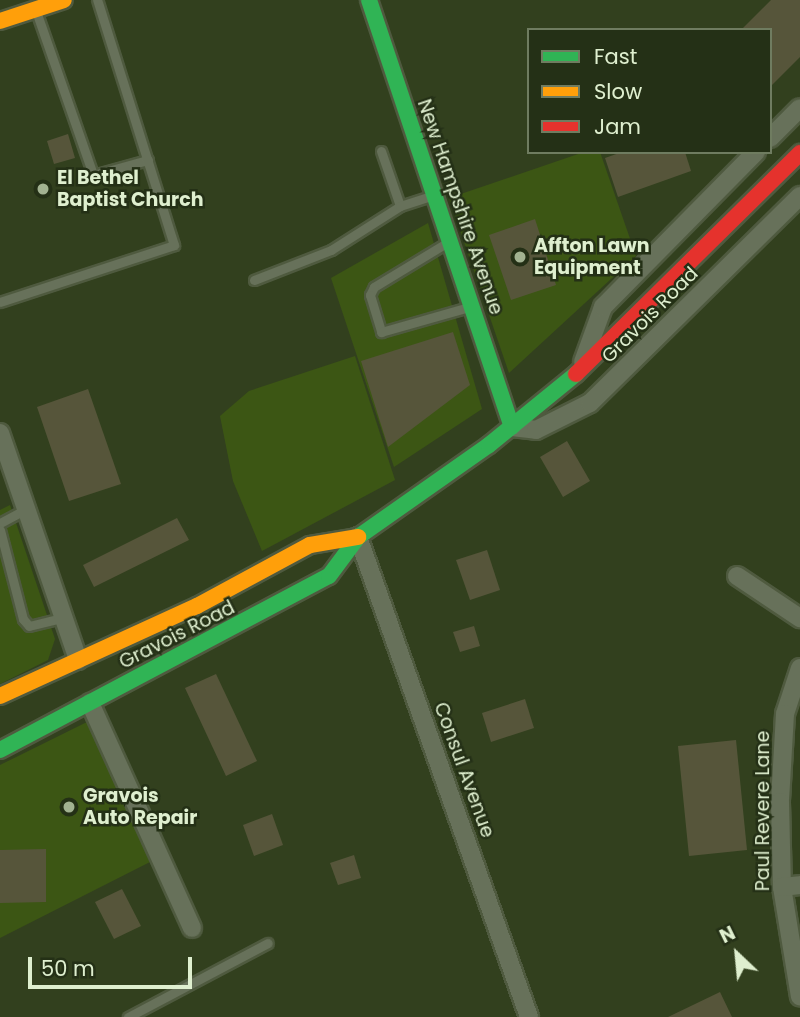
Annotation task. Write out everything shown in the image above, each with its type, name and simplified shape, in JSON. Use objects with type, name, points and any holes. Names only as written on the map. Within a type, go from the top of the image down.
[{"type":"main road","points":[[0,21],[64,0]]},
{"type":"main road","name":"New Hampshire Avenue","points":[[369,0],[512,427]]},
{"type":"main road","name":"Gravois Road","points":[[0,750],[329,576],[358,537],[512,427],[580,370],[800,153]]},
{"type":"main road","name":"Gravois Road","points":[[0,696],[310,545],[358,537]]},
{"type":"street","points":[[772,136],[800,108]]},
{"type":"street","name":"Gravois Road","points":[[580,370],[603,307],[754,154]]},
{"type":"street","name":"Gravois Road","points":[[512,427],[536,430],[590,403],[800,196]]},
{"type":"street","points":[[0,433],[61,618],[78,660]]},
{"type":"street","name":"Consul Avenue","points":[[358,537],[529,1017]]},
{"type":"street","points":[[737,576],[800,618]]},
{"type":"street","name":"Paul Revere Lane","points":[[800,668],[785,714],[782,887],[800,997]]},
{"type":"street","points":[[90,703],[192,928]]},
{"type":"street","points":[[782,887],[800,885]]},
{"type":"lane","points":[[0,302],[174,245],[97,0]]},
{"type":"lane","points":[[35,9],[93,175],[148,160]]},
{"type":"lane","points":[[381,151],[400,206]]},
{"type":"lane","points":[[254,280],[331,250],[400,206],[434,195]]},
{"type":"lane","points":[[449,241],[374,287],[370,295],[381,332],[471,307]]},
{"type":"lane","points":[[0,523],[24,510]]},
{"type":"lane","points":[[0,530],[23,619],[29,626],[61,618]]},
{"type":"lane","points":[[128,1017],[268,943]]},
{"type":"shaded area","points":[[578,154],[601,154],[636,256],[509,373],[449,198]]},
{"type":"shaded area","points":[[428,223],[482,409],[394,467],[331,278]]},
{"type":"shaded area","points":[[355,356],[395,480],[262,551],[233,481],[220,416],[249,391]]},
{"type":"shaded area","points":[[10,505],[55,639],[48,660],[0,684],[0,510]]},
{"type":"shaded area","points":[[89,721],[150,862],[0,938],[0,765]]},
{"type":"building","points":[[771,0],[800,0],[800,57],[772,85],[772,28],[743,28]]},
{"type":"building","points":[[68,134],[75,158],[54,164],[47,141]]},
{"type":"building","points":[[616,154],[686,154],[691,171],[618,197],[605,158]]},
{"type":"building","points":[[535,219],[556,285],[511,300],[489,235]]},
{"type":"building","points":[[453,332],[470,385],[388,447],[361,361]]},
{"type":"building","points":[[88,389],[121,484],[69,501],[37,407]]},
{"type":"building","points":[[567,441],[590,481],[563,497],[540,457]]},
{"type":"building","points":[[177,518],[189,540],[94,587],[83,565]]},
{"type":"building","points":[[487,550],[500,590],[470,600],[456,560]]},
{"type":"building","points":[[474,626],[480,646],[460,652],[453,632]]},
{"type":"building","points":[[216,674],[257,761],[226,776],[185,688]]},
{"type":"building","points":[[525,699],[534,728],[491,742],[482,713]]},
{"type":"building","points":[[736,740],[747,850],[689,856],[678,746]]},
{"type":"building","points":[[272,814],[283,845],[254,856],[243,825]]},
{"type":"building","points":[[46,849],[46,902],[0,903],[0,850]]},
{"type":"building","points":[[354,855],[361,878],[338,885],[330,863]]},
{"type":"building","points":[[122,889],[141,926],[114,939],[95,902]]},
{"type":"building","points":[[720,992],[732,1017],[668,1017]]},
{"type":"traffic: fast","points":[[369,0],[512,427]]},
{"type":"traffic: fast","points":[[0,750],[329,576],[358,537],[489,445],[576,374]]},
{"type":"traffic: slow","points":[[0,21],[64,0]]},
{"type":"traffic: slow","points":[[0,696],[197,606],[310,545],[358,537]]},
{"type":"traffic: jam","points":[[576,374],[800,153]]},
{"type":"place","name":"El Bethel Baptist Church","points":[[43,189]]},
{"type":"place","name":"Affton Lawn Equipment","points":[[520,257]]},
{"type":"place","name":"Gravois Auto Repair","points":[[69,807]]}]
